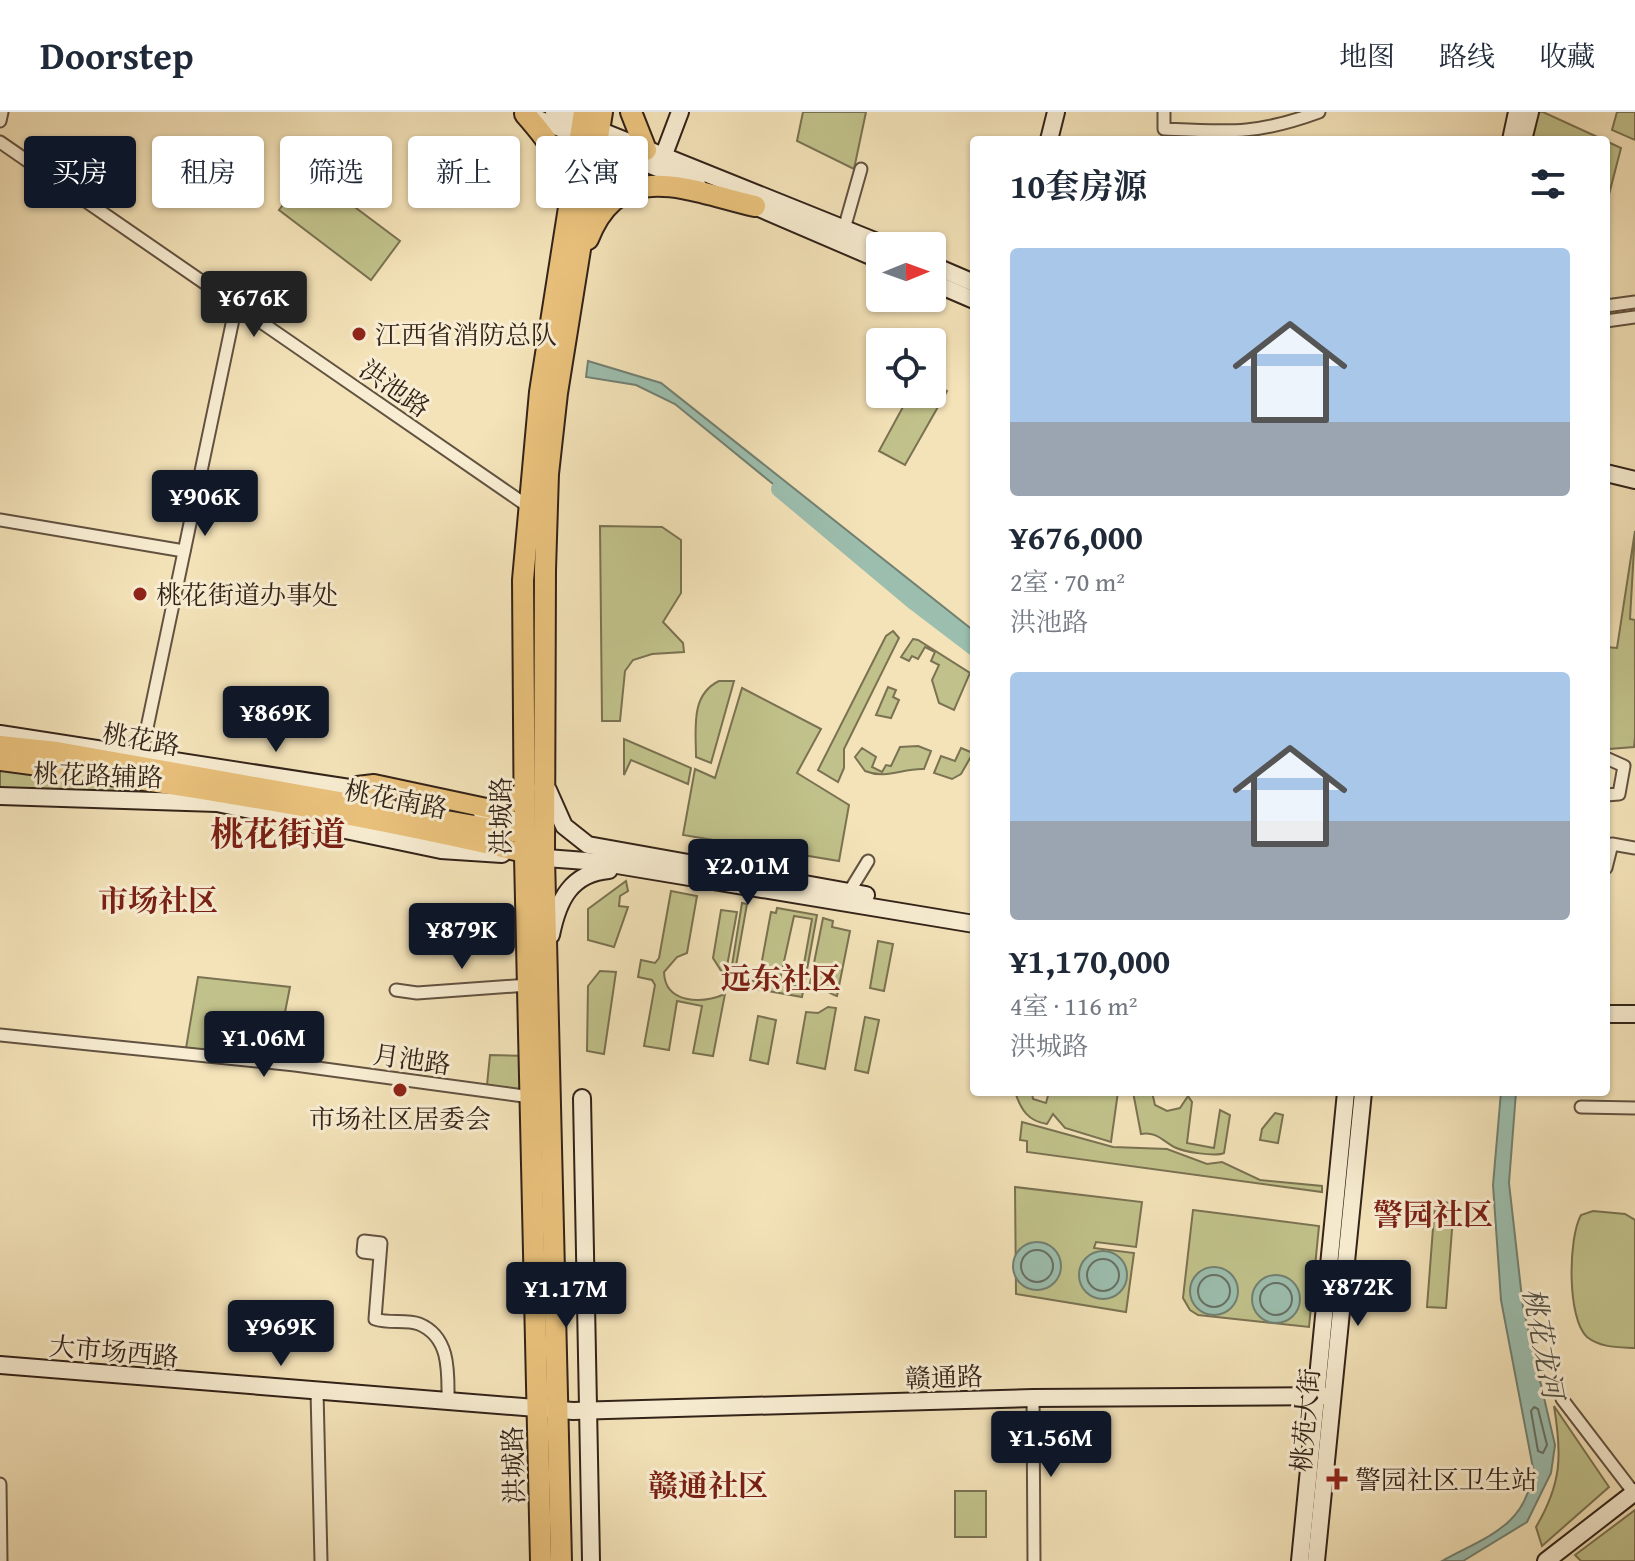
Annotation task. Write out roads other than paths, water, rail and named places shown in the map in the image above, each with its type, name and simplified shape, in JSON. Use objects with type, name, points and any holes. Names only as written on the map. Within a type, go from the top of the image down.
[{"type":"highway","points":[[591,126],[615,112]]},
{"type":"highway","points":[[631,112],[655,159]]},
{"type":"highway","points":[[523,113],[557,154],[563,173],[562,246]]},
{"type":"highway","name":"洪城路","points":[[541,1561],[528,985],[530,850],[523,580],[529,507],[556,342],[562,246],[591,126]]},
{"type":"highway","name":"洪城路","points":[[556,342],[577,269],[591,126]]},
{"type":"highway","points":[[577,269],[595,219],[607,205],[637,186],[667,186],[755,206]]},
{"type":"highway","name":"洪城路","points":[[549,392],[545,778],[530,850],[546,956],[561,1561]]},
{"type":"main road","points":[[554,112],[591,126],[755,206],[866,254]]},
{"type":"main road","points":[[655,159],[680,112]]},
{"type":"main road","points":[[1050,136],[1056,112]]},
{"type":"main road","points":[[1512,136],[1517,112]]},
{"type":"main road","points":[[1524,136],[1530,112]]},
{"type":"main road","points":[[523,113],[591,126],[655,159],[866,238]]},
{"type":"main road","points":[[946,271],[970,281]]},
{"type":"main road","points":[[946,288],[970,298]]},
{"type":"main road","points":[[1610,464],[1635,469]]},
{"type":"main road","points":[[1610,474],[1635,480]]},
{"type":"main road","points":[[0,734],[140,760],[357,786],[511,819],[530,850]]},
{"type":"main road","name":"桃花路","points":[[0,745],[140,760],[489,836],[530,850],[970,923]]},
{"type":"main road","name":"桃花南路","points":[[0,761],[139,779],[489,836]]},
{"type":"main road","points":[[545,778],[564,826],[588,845],[970,912]]},
{"type":"main road","points":[[357,786],[374,784],[491,809],[504,808],[526,788]]},
{"type":"main road","name":"桃花路辅路","points":[[0,796],[217,803],[441,850],[530,850]]},
{"type":"main road","points":[[546,956],[556,911],[575,881],[590,873],[638,868]]},
{"type":"main road","points":[[1610,1007],[1635,1007]]},
{"type":"main road","points":[[1610,1014],[1635,1014]]},
{"type":"main road","name":"桃苑大街","points":[[1316,1561],[1324,1395],[1346,1096]]},
{"type":"main road","name":"桃苑大街","points":[[1300,1561],[1362,1096]]},
{"type":"main road","points":[[582,1098],[591,1561]]},
{"type":"main road","name":"大市场西路","points":[[0,1365],[558,1411]]},
{"type":"main road","name":"赣通路","points":[[558,1411],[1033,1398],[1324,1395]]},
{"type":"main road","points":[[1546,1561],[1634,1492]]},
{"type":"street","points":[[0,121],[2,112]]},
{"type":"street","points":[[1164,112],[1164,129],[1249,132],[1280,127],[1319,112]]},
{"type":"street","name":"洪池路","points":[[0,142],[529,507]]},
{"type":"street","points":[[844,229],[861,169]]},
{"type":"street","points":[[1610,305],[1635,302]]},
{"type":"street","points":[[140,760],[236,305]]},
{"type":"street","points":[[1610,320],[1635,317]]},
{"type":"street","points":[[0,520],[184,551]]},
{"type":"street","points":[[1610,760],[1624,766],[1619,794],[1610,795]]},
{"type":"street","points":[[1610,852],[1612,844],[1635,848]]},
{"type":"street","points":[[849,892],[868,861]]},
{"type":"street","points":[[396,990],[417,993],[528,985]]},
{"type":"street","name":"月池路","points":[[0,1035],[295,1065],[531,1097]]},
{"type":"street","points":[[1581,1107],[1635,1108]]},
{"type":"street","points":[[380,1254],[375,1319],[420,1324],[442,1345],[448,1363],[448,1402]]},
{"type":"street","points":[[317,1391],[321,1561]]},
{"type":"street","points":[[1033,1398],[1034,1561]]},
{"type":"street","points":[[1562,1399],[1634,1492]]},
{"type":"street","points":[[0,1484],[1,1561]]},
{"type":"water","points":[[588,361],[661,383],[970,628],[970,645],[675,404],[636,385],[586,377]]},
{"type":"water","points":[[1501,1096],[1516,1096],[1509,1183],[1523,1307],[1555,1445],[1551,1473],[1527,1522],[1463,1561],[1442,1561],[1489,1536],[1514,1516],[1530,1488],[1533,1468],[1501,1300],[1493,1185]]},
{"type":"water","points":[[1037,1242],[1054,1249],[1061,1266],[1054,1283],[1037,1290],[1020,1283],[1013,1266],[1020,1249]]},
{"type":"water","points":[[1103,1251],[1120,1258],[1127,1275],[1120,1292],[1103,1299],[1086,1292],[1079,1275],[1086,1258]]},
{"type":"water","points":[[1214,1267],[1231,1274],[1238,1291],[1231,1308],[1214,1315],[1197,1308],[1190,1291],[1197,1274]]},
{"type":"water","points":[[1276,1275],[1293,1282],[1300,1299],[1293,1316],[1276,1323],[1259,1316],[1252,1299],[1259,1282]]},
{"type":"waterway","points":[[779,489],[970,645]]},
{"type":"place","name":"江西省消防总队","points":[[359,334]]},
{"type":"place","name":"桃花街道办事处","points":[[140,594]]},
{"type":"place","name":"市场社区居委会","points":[[400,1090]]},
{"type":"place","name":"警园社区卫生站","points":[[1337,1479]]},
{"type":"district","name":"桃花街道","points":[[278,833]]},
{"type":"district","name":"市场社区","points":[[158,900]]},
{"type":"district","name":"远东社区","points":[[781,978]]},
{"type":"district","name":"警园社区","points":[[1433,1214]]},
{"type":"district","name":"赣通社区","points":[[708,1485]]},
{"type":"water label","name":"桃花龙河","points":[[1544,1343]]}]
